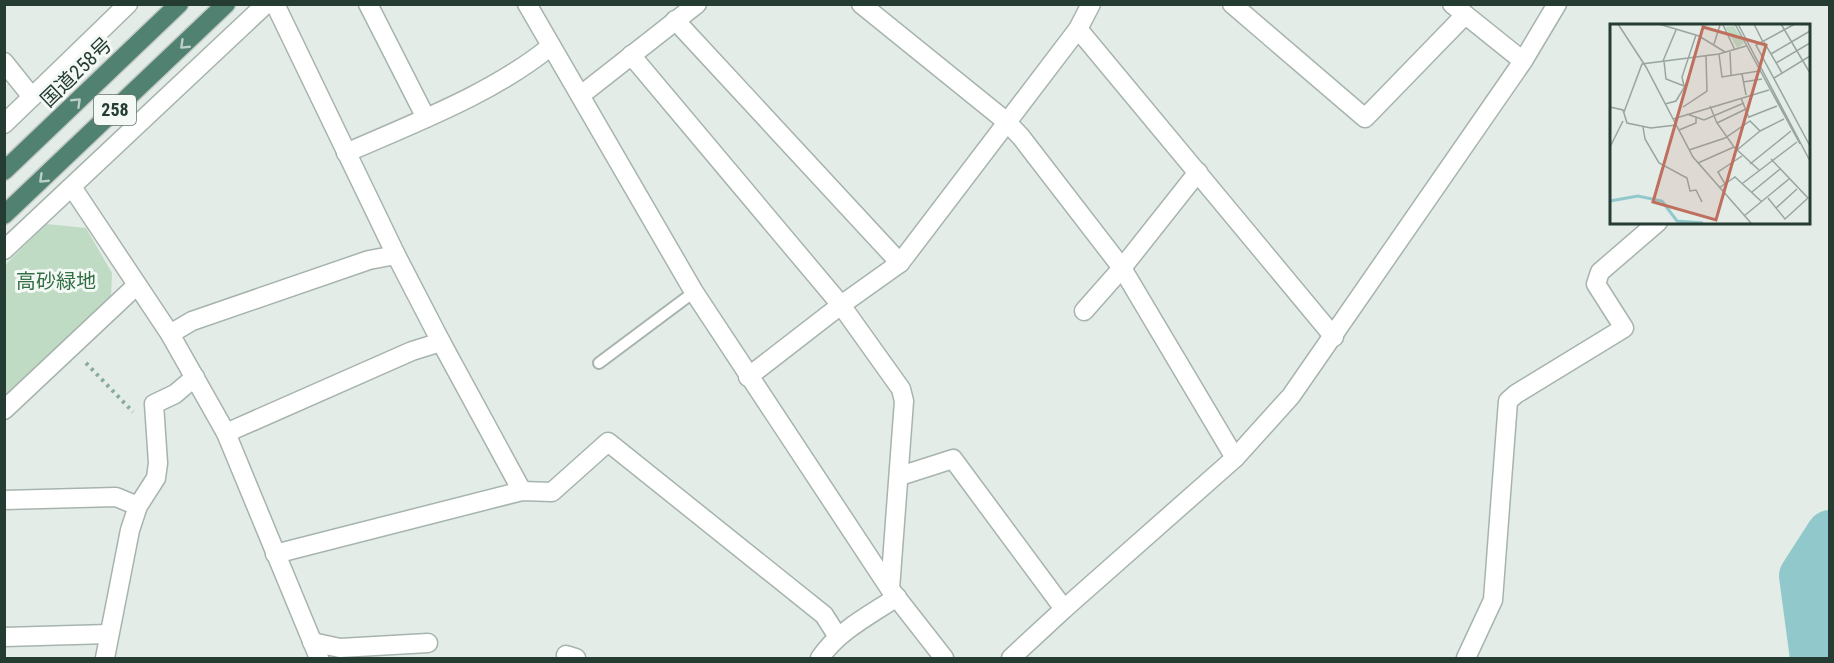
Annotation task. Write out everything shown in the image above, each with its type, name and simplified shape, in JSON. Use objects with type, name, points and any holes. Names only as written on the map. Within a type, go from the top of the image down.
[{"type":"highway","name":"国道258号","points":[[4,171],[179,4]]},
{"type":"highway","name":"258","points":[[4,215],[226,4]]},
{"type":"street","points":[[4,124],[128,4]]},
{"type":"street","points":[[4,250],[266,4]]},
{"type":"street","points":[[275,4],[396,255],[522,491]]},
{"type":"street","points":[[369,4],[426,118]]},
{"type":"street","points":[[527,4],[694,292],[748,377],[894,593],[944,658]]},
{"type":"street","points":[[580,95],[697,4]]},
{"type":"street","points":[[861,4],[1007,122],[1021,137],[1122,268],[1235,458]]},
{"type":"street","points":[[748,377],[841,305],[900,263],[1078,28],[1091,4]]},
{"type":"street","points":[[1232,4],[1365,118],[1458,10],[1523,61]]},
{"type":"street","points":[[1011,658],[1030,651],[1064,609],[1235,458],[1291,396],[1523,61],[1557,4]]},
{"type":"street","points":[[675,20],[900,263]]},
{"type":"street","points":[[1078,28],[1334,337]]},
{"type":"street","points":[[346,153],[446,110],[532,62],[551,46]]},
{"type":"street","points":[[631,55],[841,305],[901,389],[904,401],[894,593],[838,637],[820,658]]},
{"type":"street","points":[[4,62],[32,97]]},
{"type":"street","points":[[1084,311],[1122,268],[1198,172]]},
{"type":"street","points":[[72,187],[170,334],[226,432],[316,650],[428,643]]},
{"type":"street","points":[[1466,658],[1493,600],[1508,401],[1624,328],[1596,284],[1600,272],[1656,224]]},
{"type":"street","points":[[170,334],[203,317],[369,260],[396,255]]},
{"type":"street","points":[[4,410],[137,285]]},
{"type":"street","points":[[226,432],[412,351],[441,342]]},
{"type":"street","points":[[105,658],[130,530],[138,506],[156,478],[158,463],[154,404],[175,394],[195,377]]},
{"type":"street","points":[[275,554],[522,491],[552,492],[608,442],[824,615],[838,637]]},
{"type":"street","points":[[900,476],[953,459],[1064,609]]},
{"type":"street","points":[[4,500],[116,497],[138,506]]},
{"type":"street","points":[[4,637],[109,634]]},
{"type":"lane","points":[[599,363],[694,292]]},
{"type":"path","points":[[71,347],[156,437]]},
{"type":"green space","name":"高砂緑地","points":[[46,224],[86,228],[112,273],[111,296],[5,396],[5,265]]},
{"type":"waterway","points":[[1814,658],[1803,576],[1830,534]]}]
